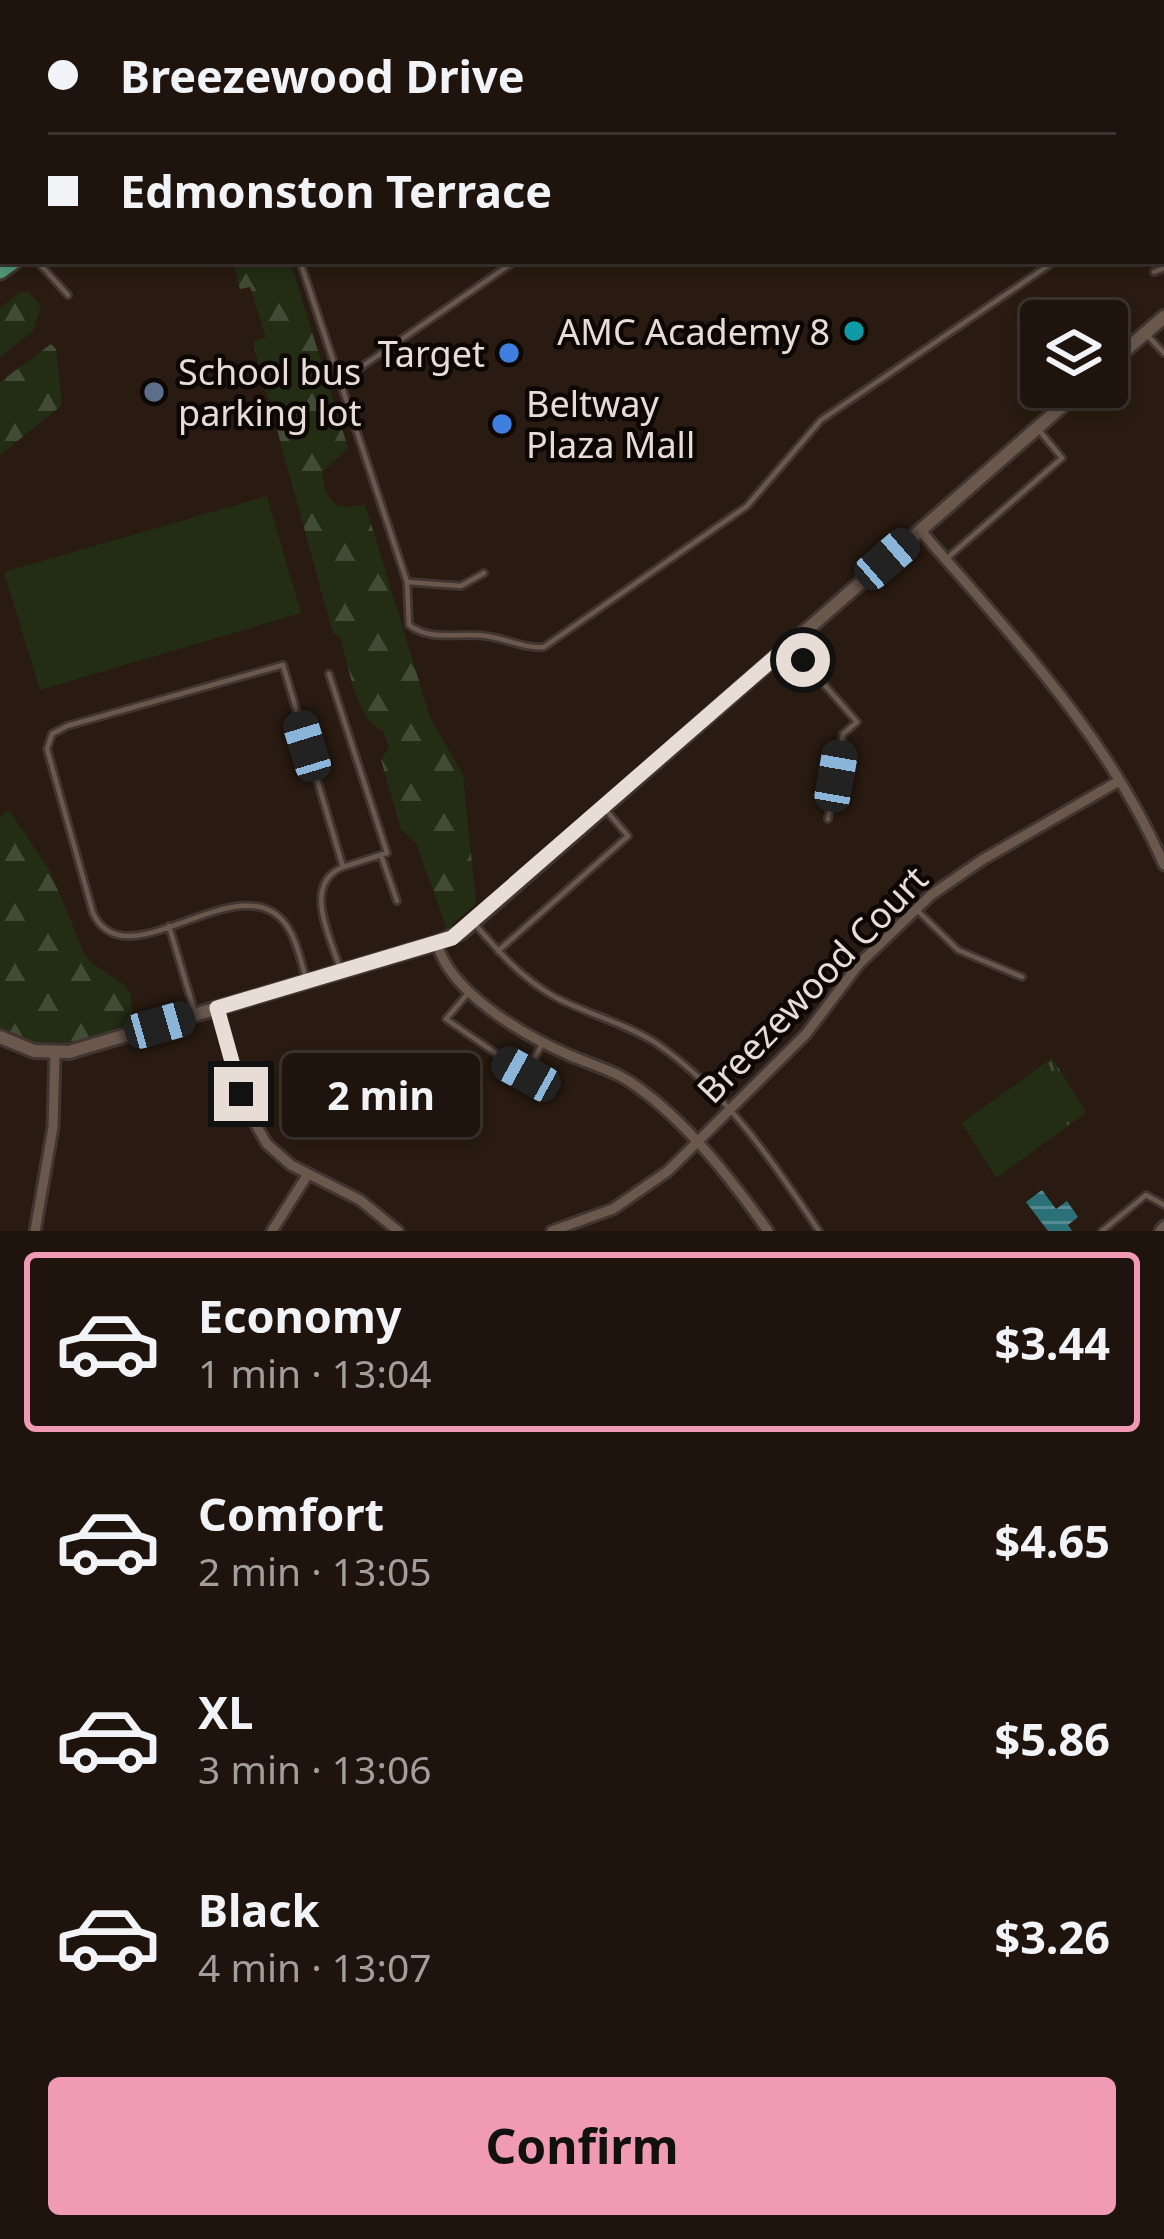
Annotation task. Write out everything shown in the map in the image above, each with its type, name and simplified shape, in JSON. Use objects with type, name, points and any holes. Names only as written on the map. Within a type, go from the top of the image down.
[{"type":"street","points":[[1128,347],[1164,316]]},
{"type":"street","points":[[0,1037],[55,1054],[452,938],[1060,408]]},
{"type":"street","points":[[920,530],[1064,699],[1119,781],[1164,866]]},
{"type":"street","name":"Breezewood Court","points":[[552,1231],[594,1218],[668,1172],[806,1034],[860,964],[916,908],[982,860],[1119,781]]},
{"type":"street","points":[[437,943],[444,963],[508,1022],[634,1084],[694,1142],[768,1231]]},
{"type":"street","points":[[217,1008],[241,1094],[256,1129],[276,1154],[360,1200],[398,1231]]},
{"type":"street","points":[[35,1231],[53,1127],[55,1054]]},
{"type":"street","points":[[272,1231],[308,1174]]},
{"type":"lane","points":[[40,264],[68,295]]},
{"type":"lane","points":[[301,264],[407,582],[406,618],[418,632],[431,636],[489,636],[544,646],[747,506],[821,420],[1051,264]]},
{"type":"lane","points":[[341,381],[511,264]]},
{"type":"lane","points":[[1154,272],[1164,268]]},
{"type":"lane","points":[[1145,332],[1164,353]]},
{"type":"lane","points":[[945,560],[1062,458],[1037,428]]},
{"type":"lane","points":[[407,582],[461,586],[484,573]]},
{"type":"lane","points":[[789,645],[857,722],[843,734],[828,819]]},
{"type":"lane","points":[[307,982],[287,925],[270,911],[233,907],[137,936],[116,937],[96,920],[48,755],[50,739],[58,730],[283,665],[343,867]]},
{"type":"lane","points":[[329,674],[387,853],[343,867],[327,878],[320,897],[340,972]]},
{"type":"lane","points":[[498,951],[628,836],[604,808]]},
{"type":"lane","points":[[381,855],[397,902]]},
{"type":"lane","points":[[916,908],[958,950],[1022,977]]},
{"type":"lane","points":[[473,922],[543,990],[661,1047],[729,1109],[819,1231]]},
{"type":"lane","points":[[169,926],[195,1015]]},
{"type":"lane","points":[[470,991],[446,1019],[481,1046],[526,1074],[543,1043]]},
{"type":"lane","points":[[1102,1231],[1146,1195],[1164,1205]]},
{"type":"green space","points":[[234,264],[291,264],[348,448],[322,472],[326,491],[339,506],[365,504],[430,717],[463,775],[476,903],[447,929],[416,843],[401,829],[381,760],[389,747],[383,731],[373,725],[359,703],[340,637],[333,633],[253,342],[266,337],[250,287],[240,289]]},
{"type":"green space","points":[[28,292],[41,306],[33,331],[0,357],[0,308]]},
{"type":"green space","points":[[51,344],[56,349],[62,405],[0,455],[0,382]]},
{"type":"green space","points":[[267,496],[301,613],[40,690],[4,572]]},
{"type":"green space","points":[[9,810],[50,871],[84,953],[126,986],[131,995],[133,1033],[55,1054],[0,1037],[0,817]]},
{"type":"green space","points":[[1052,1058],[1086,1112],[1068,1126],[1030,1074]]},
{"type":"green space","points":[[1030,1074],[1068,1126],[996,1178],[962,1123]]},
{"type":"water","points":[[1042,1190],[1056,1209],[1067,1201],[1078,1217],[1068,1225],[1072,1231],[1048,1231],[1026,1202]]},
{"type":"place","name":"AMC Academy 8","points":[[854,331]]},
{"type":"place","name":"Target","points":[[509,353]]},
{"type":"place","name":"School bus parking lot","points":[[154,392]]},
{"type":"place","name":"Beltway Plaza Mall","points":[[502,424]]},
{"type":"route","points":[[241,1094],[217,1008],[452,938],[789,645],[803,660]]}]
